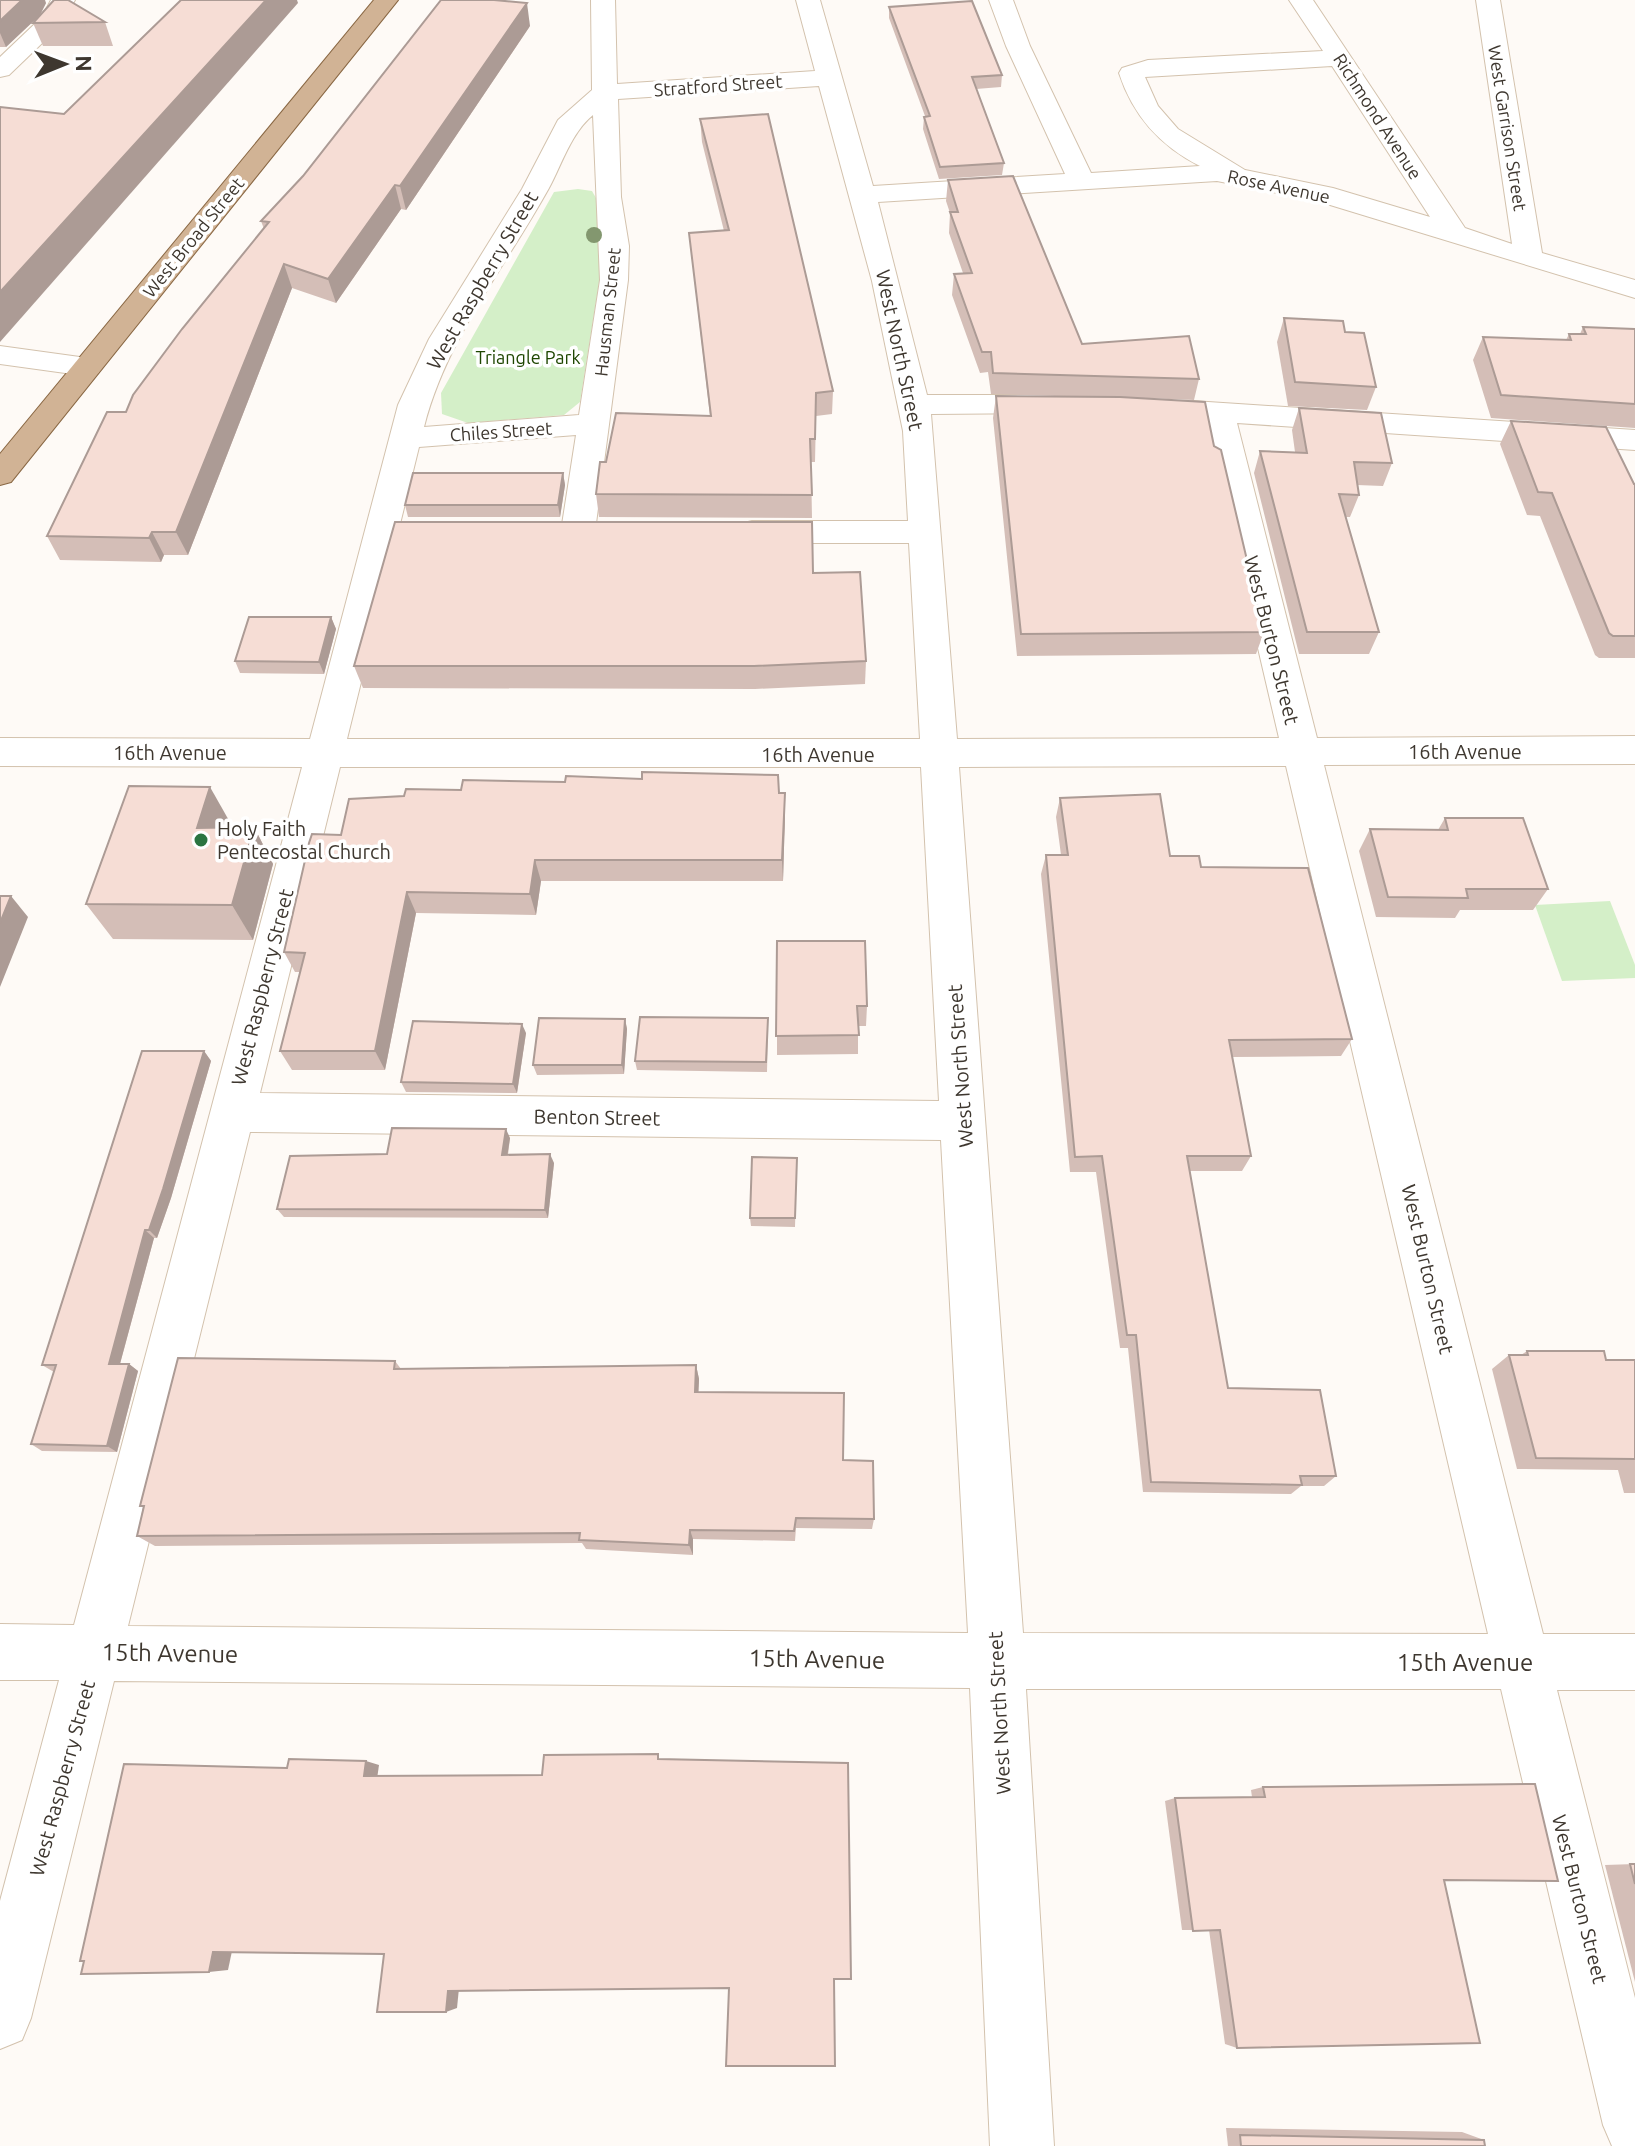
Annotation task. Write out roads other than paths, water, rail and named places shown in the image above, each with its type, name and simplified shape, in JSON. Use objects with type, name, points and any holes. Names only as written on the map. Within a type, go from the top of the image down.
[{"type":"main road","name":"West Broad Street","points":[[0,475],[386,0]]},
{"type":"street","points":[[0,70],[52,21],[63,0]]},
{"type":"street","points":[[603,0],[606,92]]},
{"type":"street","name":"West North Street","points":[[808,0],[915,405],[997,1661],[1022,2146]]},
{"type":"street","points":[[1001,0],[1018,46],[1081,180]]},
{"type":"street","name":"Richmond Avenue","points":[[1301,0],[1454,233]]},
{"type":"street","name":"West Garrison Street","points":[[1488,0],[1528,257]]},
{"type":"street","points":[[1254,177],[1194,153],[1156,124],[1135,87],[1131,73],[1139,68],[1340,58]]},
{"type":"street","name":"Stratford Street","points":[[606,92],[830,78]]},
{"type":"street","name":"Hausman Street","points":[[579,531],[614,280],[615,246],[607,197],[606,92]]},
{"type":"street","name":"West Raspberry Street","points":[[0,2018],[323,752],[396,531],[407,438],[426,374],[535,189],[571,120],[606,92]]},
{"type":"street","name":"Rose Avenue","points":[[862,195],[1199,172],[1254,177],[1359,203],[1635,289]]},
{"type":"street","points":[[0,355],[87,367]]},
{"type":"street","points":[[915,405],[1086,405]]},
{"type":"street","points":[[1160,409],[1622,440],[1624,474]]},
{"type":"street","name":"West Burton Street","points":[[1219,413],[1635,2125]]},
{"type":"street","name":"Chiles Street","points":[[407,438],[594,424]]},
{"type":"street","points":[[720,532],[925,532]]},
{"type":"street","name":"16th Avenue","points":[[0,752],[940,754],[1635,750]]},
{"type":"street","name":"Benton Street","points":[[230,1112],[963,1121]]},
{"type":"street","name":"15th Avenue","points":[[0,1652],[997,1661],[1635,1662]]},
{"type":"place","name":"Holy Faith Pentecostal Church","points":[[201,840]]},
{"type":"park label","name":"Triangle Park","points":[[528,357]]}]
